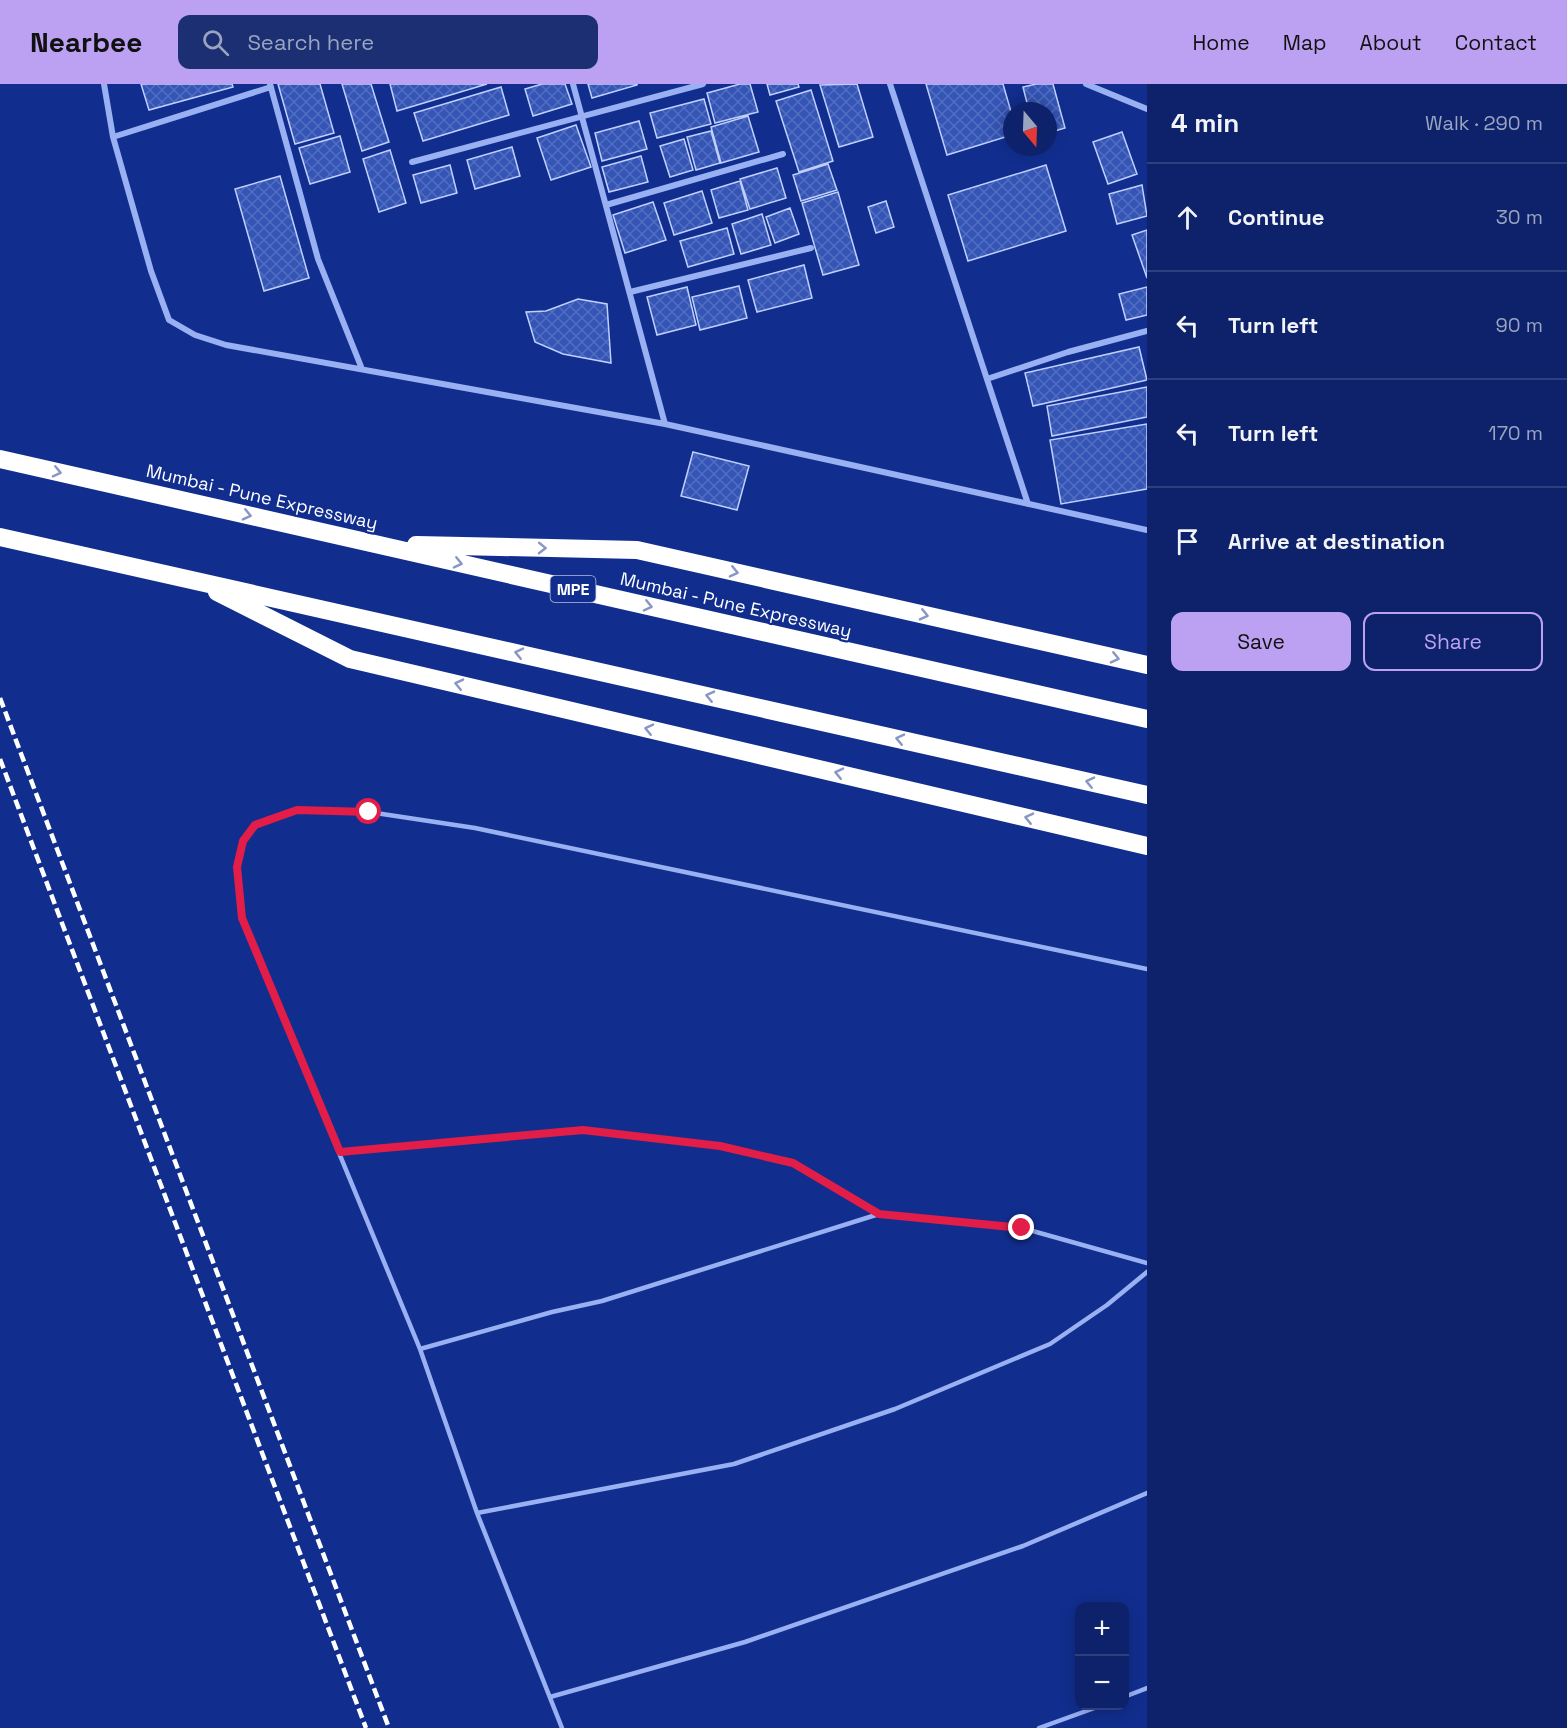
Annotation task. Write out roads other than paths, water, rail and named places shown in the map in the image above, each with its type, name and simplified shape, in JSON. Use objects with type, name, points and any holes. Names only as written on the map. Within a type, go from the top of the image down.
[{"type":"highway","name":"Mumbai - Pune Expressway","points":[[0,459],[1147,719]]},
{"type":"highway","points":[[0,537],[1147,795]]},
{"type":"highway","points":[[378,545],[637,550],[1147,665]]},
{"type":"highway","points":[[191,579],[350,659],[1147,846]]},
{"type":"street","points":[[104,84],[113,137],[151,271],[170,320],[195,335],[226,345],[665,424],[1147,530]]},
{"type":"street","points":[[573,84],[665,424]]},
{"type":"street","points":[[412,162],[703,84]]},
{"type":"street","points":[[890,84],[1028,504]]},
{"type":"street","points":[[1086,84],[1147,110]]},
{"type":"street","points":[[113,137],[271,85],[318,259],[362,369]]},
{"type":"street","points":[[606,205],[783,154]]},
{"type":"street","points":[[630,292],[811,248]]},
{"type":"street","points":[[987,380],[1068,352],[1147,331]]},
{"type":"lane","points":[[562,1728],[477,1513],[420,1349],[242,918],[237,867],[243,841],[255,825],[297,810],[369,812],[475,828],[1147,969]]},
{"type":"lane","points":[[340,1152],[583,1130],[720,1146],[793,1163],[879,1214]]},
{"type":"lane","points":[[420,1349],[552,1312],[602,1301],[879,1214],[1022,1228],[1147,1263]]},
{"type":"lane","points":[[477,1513],[734,1464],[895,1409],[1050,1344],[1107,1305],[1147,1272]]},
{"type":"lane","points":[[550,1697],[745,1642],[1023,1546],[1147,1493]]},
{"type":"lane","points":[[1129,1695],[1147,1688]]},
{"type":"lane","points":[[1039,1728],[1090,1710]]},
{"type":"railway","points":[[0,698],[389,1728]]},
{"type":"railway","points":[[0,759],[366,1728]]}]
